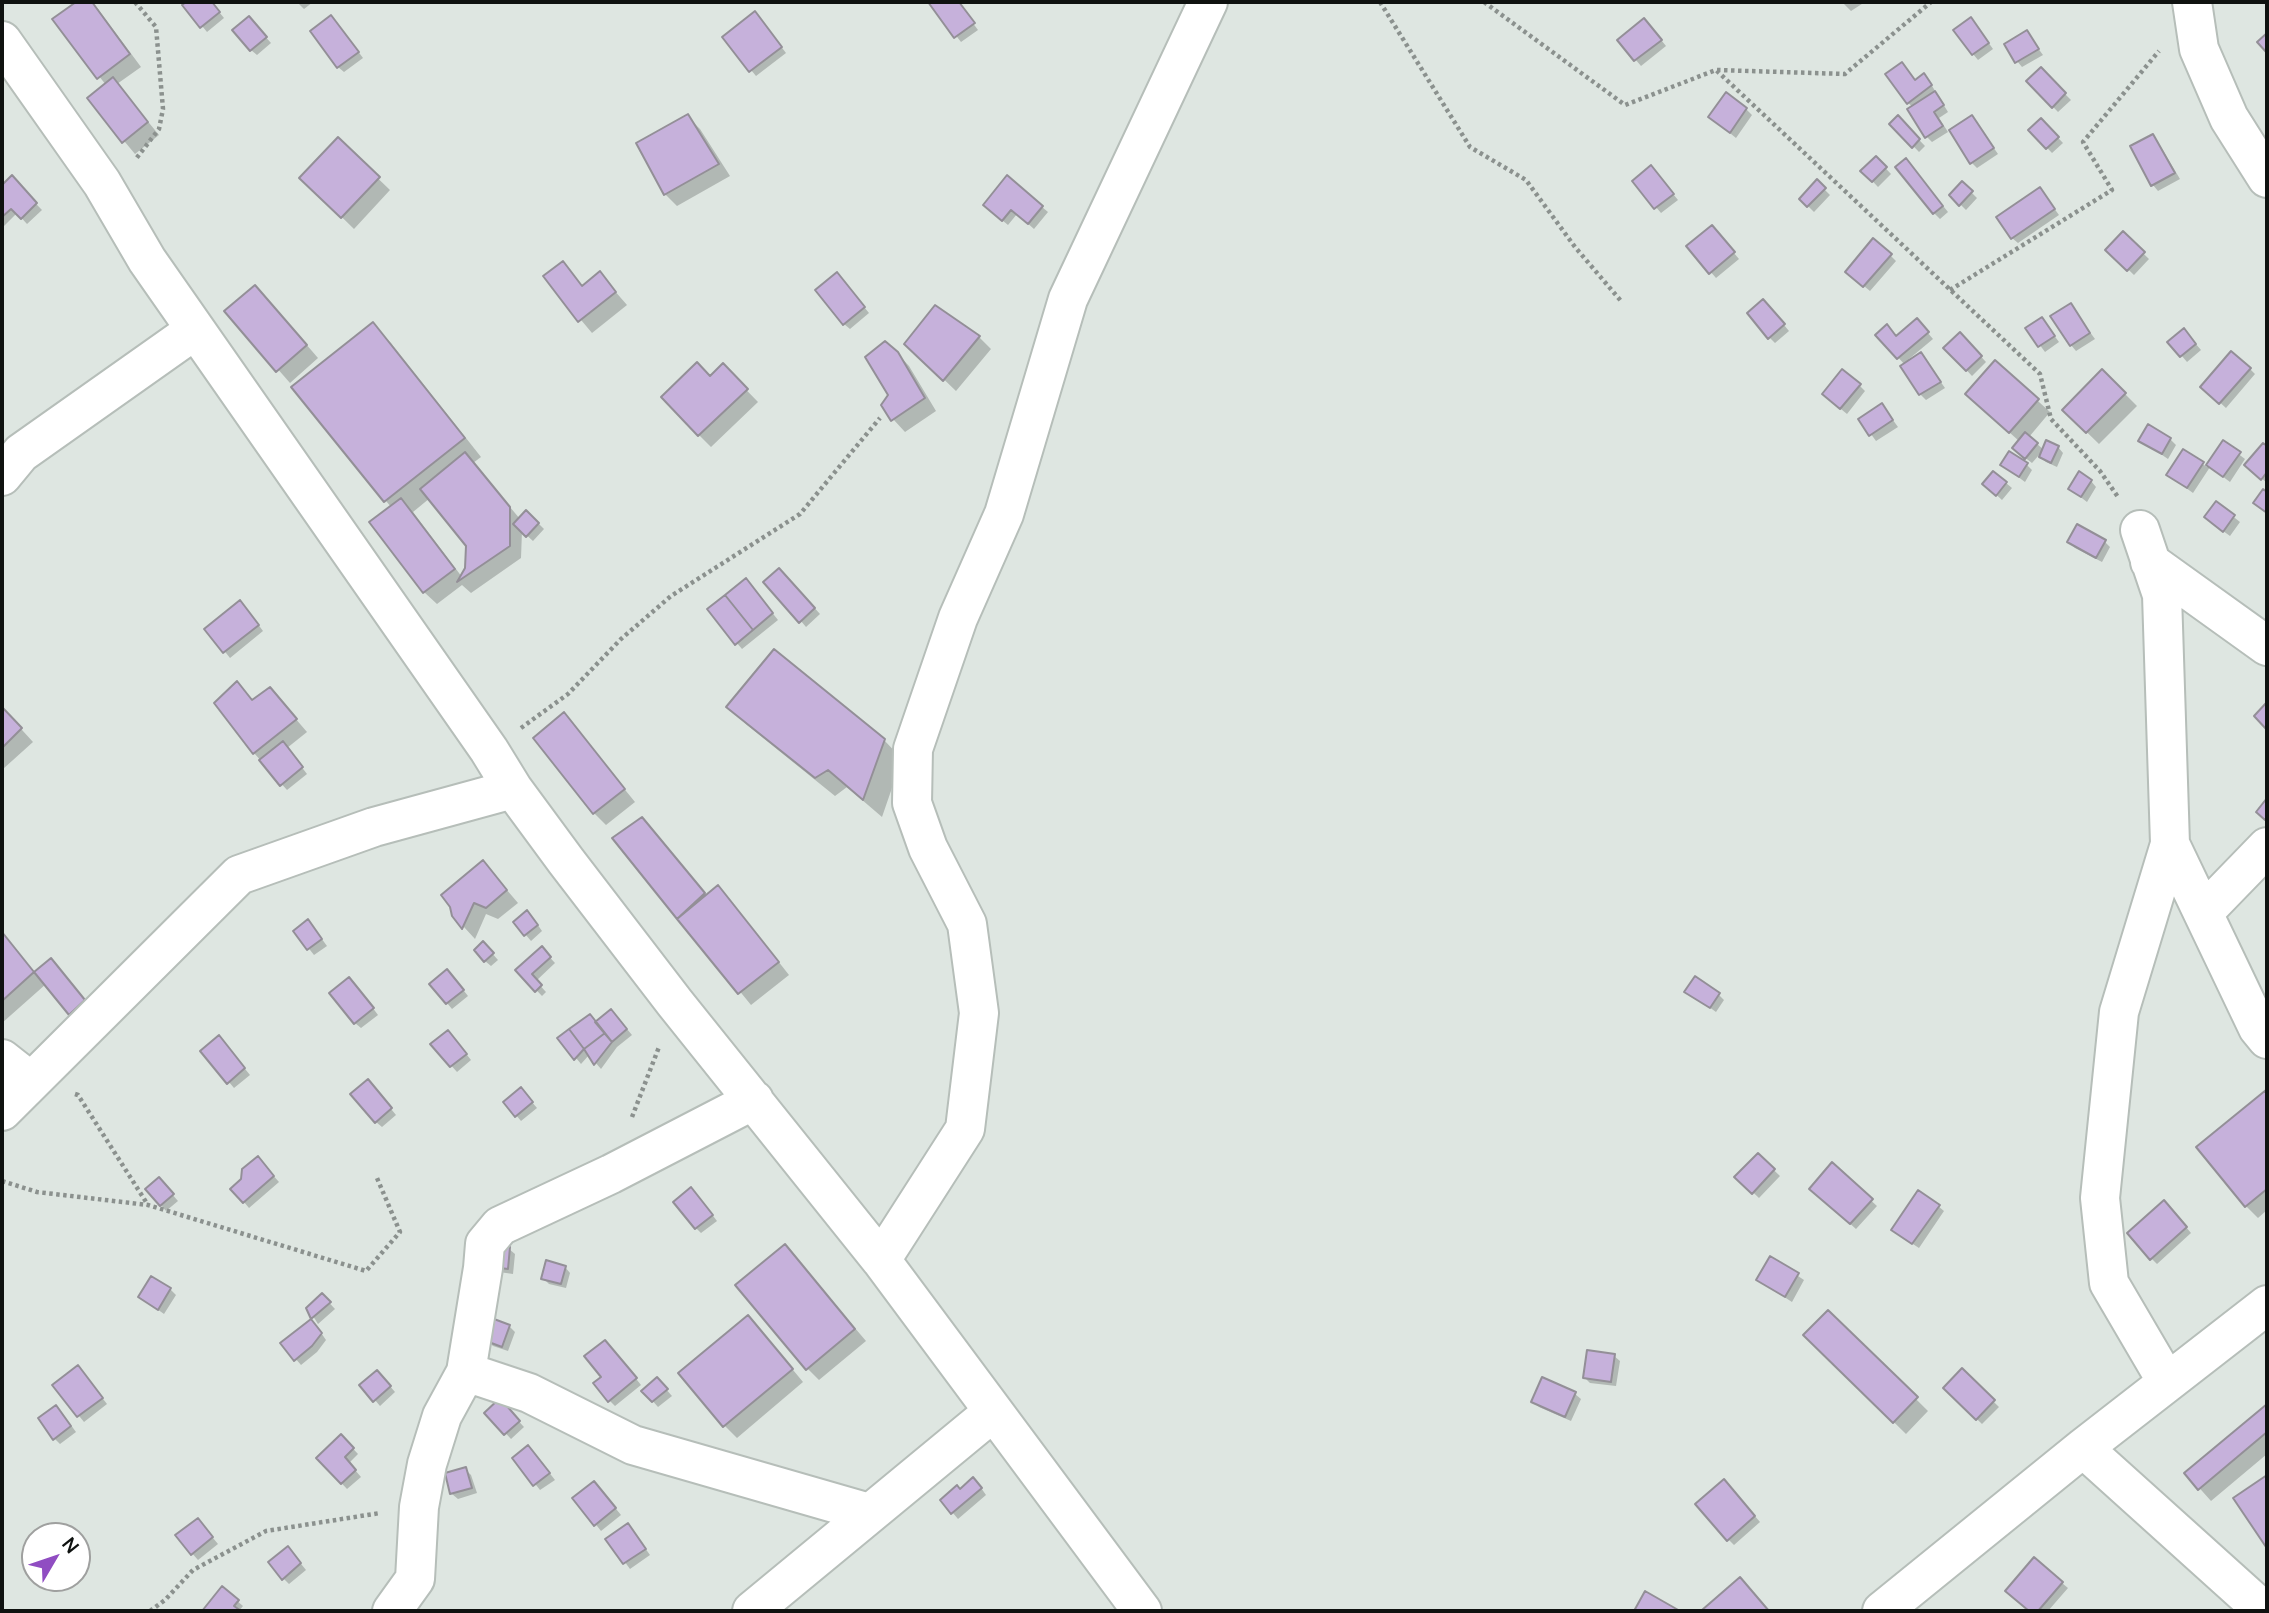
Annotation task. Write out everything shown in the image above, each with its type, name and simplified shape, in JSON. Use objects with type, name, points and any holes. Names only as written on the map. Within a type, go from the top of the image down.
[{"type":"street","points":[[881,1260],[965,1129],[979,1013],[967,924],[928,848],[912,803],[913,749],[958,618],[1004,514],[1068,299],[1208,2]]},
{"type":"street","points":[[2193,6],[2199,49],[2229,118],[2267,178]]},
{"type":"street","points":[[2,41],[102,183],[147,260],[489,750],[513,789],[675,1003],[881,1260],[1142,1611]]},
{"type":"street","points":[[2,476],[22,453],[195,330]]},
{"type":"street","points":[[2145,546],[2267,646]]},
{"type":"street","points":[[2145,546],[2162,595],[2170,844],[2119,1012],[2100,1198],[2109,1283],[2167,1382]]},
{"type":"street","points":[[2,1111],[16,1070],[239,875],[374,827],[513,789]]},
{"type":"street","points":[[2170,844],[2258,1028],[2267,1039]]},
{"type":"street","points":[[2203,914],[2267,847]]},
{"type":"street","points":[[392,1611],[415,1579],[419,1507],[427,1464],[442,1416],[466,1372],[485,1244],[500,1226],[611,1174],[754,1100]]},
{"type":"street","points":[[1882,1611],[2083,1448],[2267,1305]]},
{"type":"street","points":[[466,1372],[528,1393],[633,1445],[869,1513]]},
{"type":"street","points":[[752,1611],[993,1412]]},
{"type":"street","points":[[2083,1448],[2264,1611]]},
{"type":"path","points":[[131,165],[159,130],[163,108],[156,27],[135,2]]},
{"type":"path","points":[[1380,2],[1470,147],[1526,180],[1575,247],[1621,301]]},
{"type":"path","points":[[1484,2],[1625,105],[1716,70],[1845,74],[1931,2]]},
{"type":"path","points":[[1950,290],[2112,190],[2084,142],[2193,6]]},
{"type":"path","points":[[1716,70],[2040,374],[2051,419],[2100,471],[2145,546]]},
{"type":"path","points":[[489,750],[568,694],[621,639],[671,596],[800,514],[880,418]]},
{"type":"path","points":[[611,1174],[675,1003]]},
{"type":"path","points":[[16,1070],[78,1095],[148,1205]]},
{"type":"path","points":[[2,1181],[37,1192],[148,1205],[366,1271],[400,1231],[377,1178]]},
{"type":"path","points":[[150,1611],[165,1600],[193,1570],[266,1531],[419,1507]]},
{"type":"building","points":[[76,2],[92,2],[130,54],[97,79],[52,19]]},
{"type":"building","points":[[186,2],[212,2],[220,12],[200,28],[182,5]]},
{"type":"building","points":[[928,2],[959,2],[975,23],[954,38]]},
{"type":"building","points":[[755,11],[782,47],[749,72],[722,37]]},
{"type":"building","points":[[331,15],[359,52],[337,68],[310,31]]},
{"type":"building","points":[[249,16],[267,37],[250,51],[232,30]]},
{"type":"building","points":[[1971,17],[1989,43],[1972,55],[1953,30]]},
{"type":"building","points":[[1644,18],[1662,40],[1634,61],[1617,40]]},
{"type":"building","points":[[2027,30],[2039,49],[2015,63],[2004,44]]},
{"type":"building","points":[[2267,33],[2267,53],[2257,42]]},
{"type":"building","points":[[1902,62],[1915,80],[1924,73],[1932,85],[1907,104],[1885,74]]},
{"type":"building","points":[[2041,67],[2066,93],[2052,108],[2026,81]]},
{"type":"building","points":[[113,77],[148,122],[122,143],[87,98]]},
{"type":"building","points":[[1935,91],[1944,105],[1934,112],[1943,126],[1925,138],[1907,109]]},
{"type":"building","points":[[1726,92],[1747,108],[1730,133],[1708,117]]},
{"type":"building","points":[[688,114],[719,164],[664,195],[636,143]]},
{"type":"building","points":[[1898,115],[1920,139],[1912,148],[1889,124]]},
{"type":"building","points":[[1972,115],[1994,148],[1970,164],[1949,130]]},
{"type":"building","points":[[2041,118],[2059,137],[2046,149],[2028,130]]},
{"type":"building","points":[[2153,134],[2175,173],[2151,186],[2130,146]]},
{"type":"building","points":[[338,137],[380,177],[341,218],[299,178]]},
{"type":"building","points":[[1876,156],[1887,167],[1872,182],[1860,171]]},
{"type":"building","points":[[1906,158],[1943,206],[1933,214],[1895,167]]},
{"type":"building","points":[[1651,165],[1674,194],[1654,209],[1632,181]]},
{"type":"building","points":[[12,175],[37,203],[21,219],[11,209],[2,217],[2,185]]},
{"type":"building","points":[[1007,175],[1043,206],[1028,224],[1011,210],[1002,221],[983,205]]},
{"type":"building","points":[[1817,179],[1826,188],[1807,207],[1799,199]]},
{"type":"building","points":[[1962,181],[1973,191],[1959,206],[1949,195]]},
{"type":"building","points":[[2040,187],[2055,209],[2011,239],[1996,217]]},
{"type":"building","points":[[1712,225],[1735,252],[1709,274],[1686,246]]},
{"type":"building","points":[[2123,231],[2145,252],[2127,271],[2105,250]]},
{"type":"building","points":[[1873,238],[1892,254],[1863,287],[1845,272]]},
{"type":"building","points":[[563,261],[582,286],[600,271],[616,292],[578,322],[543,276]]},
{"type":"building","points":[[837,272],[865,307],[843,325],[815,290]]},
{"type":"building","points":[[255,285],[307,345],[276,372],[224,311]]},
{"type":"building","points":[[1763,299],[1785,324],[1768,339],[1747,313]]},
{"type":"building","points":[[2071,303],[2090,333],[2070,346],[2050,316]]},
{"type":"building","points":[[935,305],[980,336],[943,381],[904,344]]},
{"type":"building","points":[[2042,317],[2055,336],[2038,347],[2025,328]]},
{"type":"building","points":[[1917,318],[1929,332],[1897,359],[1875,335],[1887,324],[1896,336]]},
{"type":"building","points":[[373,322],[465,438],[384,502],[291,387]]},
{"type":"building","points":[[2184,328],[2196,344],[2180,357],[2167,342]]},
{"type":"building","points":[[1960,332],[1982,356],[1966,371],[1943,348]]},
{"type":"building","points":[[885,341],[898,352],[925,398],[891,421],[881,405],[888,395],[865,357]]},
{"type":"building","points":[[2231,351],[2251,368],[2219,404],[2200,387]]},
{"type":"building","points":[[1921,352],[1941,382],[1919,395],[1900,366]]},
{"type":"building","points":[[1995,360],[2039,399],[2009,433],[1965,394]]},
{"type":"building","points":[[697,362],[710,376],[723,363],[748,389],[698,436],[661,397]]},
{"type":"building","points":[[1842,369],[1861,384],[1840,409],[1822,394]]},
{"type":"building","points":[[2102,369],[2126,393],[2086,433],[2062,410]]},
{"type":"building","points":[[1882,403],[1893,420],[1869,436],[1858,419]]},
{"type":"building","points":[[2148,424],[2171,438],[2162,454],[2138,441]]},
{"type":"building","points":[[2025,432],[2038,443],[2025,459],[2012,448]]},
{"type":"building","points":[[2046,440],[2059,446],[2051,463],[2039,457]]},
{"type":"building","points":[[2223,440],[2241,452],[2223,477],[2206,465]]},
{"type":"building","points":[[2263,443],[2267,446],[2267,472],[2261,480],[2244,465]]},
{"type":"building","points":[[2183,449],[2204,462],[2187,488],[2166,475]]},
{"type":"building","points":[[2009,451],[2028,463],[2019,477],[2000,465]]},
{"type":"building","points":[[465,452],[510,507],[510,546],[457,582],[465,568],[466,546],[420,489]]},
{"type":"building","points":[[1993,471],[2007,482],[1996,496],[1982,484]]},
{"type":"building","points":[[2079,471],[2092,480],[2081,497],[2068,489]]},
{"type":"building","points":[[2263,489],[2267,492],[2267,513],[2253,503]]},
{"type":"building","points":[[401,498],[455,569],[423,593],[369,522]]},
{"type":"building","points":[[2216,501],[2235,515],[2223,532],[2204,517]]},
{"type":"building","points":[[526,510],[539,523],[526,537],[513,524]]},
{"type":"building","points":[[2077,524],[2106,540],[2096,558],[2067,542]]},
{"type":"building","points":[[779,568],[815,608],[799,623],[763,582]]},
{"type":"building","points":[[746,578],[773,613],[753,630],[725,595]]},
{"type":"building","points":[[725,595],[753,630],[735,645],[707,609]]},
{"type":"building","points":[[240,600],[259,625],[223,653],[204,629]]},
{"type":"building","points":[[774,649],[885,739],[863,800],[828,770],[815,778],[726,707]]},
{"type":"building","points":[[237,681],[252,700],[270,687],[297,719],[253,754],[214,703]]},
{"type":"building","points":[[2267,702],[2267,730],[2254,716]]},
{"type":"building","points":[[2,707],[22,728],[2,748]]},
{"type":"building","points":[[564,712],[625,789],[593,814],[533,738]]},
{"type":"building","points":[[283,741],[303,767],[280,786],[259,760]]},
{"type":"building","points":[[2267,798],[2267,817],[2265,820],[2256,812]]},
{"type":"building","points":[[642,817],[705,893],[677,919],[612,838]]},
{"type":"building","points":[[483,860],[507,890],[486,908],[474,903],[462,929],[441,895]]},
{"type":"building","points":[[718,885],[779,962],[738,994],[677,919]]},
{"type":"building","points":[[527,910],[538,925],[524,936],[513,922]]},
{"type":"building","points":[[308,919],[322,939],[307,950],[293,931]]},
{"type":"building","points":[[2,932],[34,972],[2,1001]]},
{"type":"building","points":[[483,941],[494,953],[484,962],[474,950]]},
{"type":"building","points":[[542,946],[551,957],[532,974],[542,985],[535,992],[515,970]]},
{"type":"building","points":[[51,958],[85,1000],[69,1015],[34,972]]},
{"type":"building","points":[[447,969],[464,990],[446,1004],[429,984]]},
{"type":"building","points":[[1695,976],[1720,993],[1710,1008],[1684,992]]},
{"type":"building","points":[[349,977],[374,1008],[354,1024],[329,993]]},
{"type":"building","points":[[611,1009],[627,1029],[612,1042],[595,1022]]},
{"type":"building","points":[[590,1014],[605,1033],[584,1049],[569,1029]]},
{"type":"building","points":[[569,1029],[584,1049],[574,1060],[557,1038]]},
{"type":"building","points":[[448,1030],[467,1054],[450,1067],[430,1044]]},
{"type":"building","points":[[605,1033],[612,1042],[594,1065],[584,1049]]},
{"type":"building","points":[[219,1035],[245,1068],[227,1084],[200,1051]]},
{"type":"building","points":[[368,1079],[392,1108],[375,1123],[350,1094]]},
{"type":"building","points":[[521,1087],[533,1102],[515,1117],[503,1102]]},
{"type":"building","points":[[2266,1090],[2267,1189],[2245,1207],[2196,1147]]},
{"type":"building","points":[[1758,1153],[1775,1169],[1752,1194],[1734,1177]]},
{"type":"building","points":[[258,1156],[274,1176],[243,1203],[230,1189],[241,1179],[242,1169]]},
{"type":"building","points":[[1832,1162],[1873,1199],[1850,1224],[1809,1189]]},
{"type":"building","points":[[159,1177],[174,1194],[160,1206],[145,1189]]},
{"type":"building","points":[[691,1187],[713,1215],[695,1229],[673,1202]]},
{"type":"building","points":[[1918,1190],[1940,1205],[1912,1244],[1891,1230]]},
{"type":"building","points":[[2164,1200],[2187,1227],[2150,1260],[2127,1233]]},
{"type":"building","points":[[785,1244],[855,1329],[806,1370],[735,1285]]},
{"type":"building","points":[[493,1245],[510,1247],[508,1269],[492,1267]]},
{"type":"building","points":[[1770,1256],[1799,1273],[1785,1297],[1756,1280]]},
{"type":"building","points":[[546,1260],[566,1266],[561,1284],[541,1279]]},
{"type":"building","points":[[151,1276],[171,1288],[158,1310],[138,1297]]},
{"type":"building","points":[[322,1293],[331,1302],[311,1319],[306,1308]]},
{"type":"building","points":[[1828,1310],[1918,1397],[1893,1423],[1803,1335]]},
{"type":"building","points":[[748,1315],[793,1369],[723,1427],[678,1373]]},
{"type":"building","points":[[311,1319],[322,1333],[312,1346],[294,1361],[280,1343]]},
{"type":"building","points":[[494,1319],[510,1325],[502,1347],[486,1341]]},
{"type":"building","points":[[605,1340],[637,1378],[608,1402],[593,1383],[601,1377],[584,1356]]},
{"type":"building","points":[[1587,1350],[1615,1354],[1611,1382],[1583,1378]]},
{"type":"building","points":[[78,1365],[103,1398],[77,1417],[52,1385]]},
{"type":"building","points":[[1962,1368],[1995,1400],[1976,1420],[1943,1388]]},
{"type":"building","points":[[377,1370],[391,1386],[373,1402],[359,1385]]},
{"type":"building","points":[[657,1377],[668,1389],[652,1402],[641,1391]]},
{"type":"building","points":[[1542,1377],[1576,1392],[1565,1417],[1531,1402]]},
{"type":"building","points":[[500,1398],[520,1421],[504,1435],[484,1413]]},
{"type":"building","points":[[2267,1404],[2267,1432],[2198,1490],[2184,1473]]},
{"type":"building","points":[[56,1405],[71,1426],[53,1440],[38,1418]]},
{"type":"building","points":[[341,1434],[354,1448],[345,1457],[356,1470],[341,1484],[316,1458]]},
{"type":"building","points":[[528,1445],[550,1473],[533,1486],[512,1458]]},
{"type":"building","points":[[466,1467],[472,1488],[450,1494],[445,1473]]},
{"type":"building","points":[[2267,1475],[2267,1547],[2266,1547],[2233,1498]]},
{"type":"building","points":[[973,1477],[982,1488],[951,1514],[940,1500],[957,1485],[960,1489]]},
{"type":"building","points":[[1724,1479],[1755,1516],[1727,1541],[1695,1504]]},
{"type":"building","points":[[594,1481],[616,1508],[594,1526],[572,1498]]},
{"type":"building","points":[[198,1518],[213,1537],[191,1555],[175,1535]]},
{"type":"building","points":[[628,1523],[646,1549],[623,1564],[605,1539]]},
{"type":"building","points":[[288,1546],[301,1563],[282,1580],[268,1562]]},
{"type":"building","points":[[2034,1557],[2063,1582],[2038,1611],[2029,1611],[2005,1591]]},
{"type":"building","points":[[1740,1577],[1769,1611],[1702,1610]]},
{"type":"building","points":[[222,1586],[239,1600],[234,1606],[241,1611],[202,1611]]},
{"type":"building","points":[[1645,1591],[1680,1611],[1634,1611]]}]
